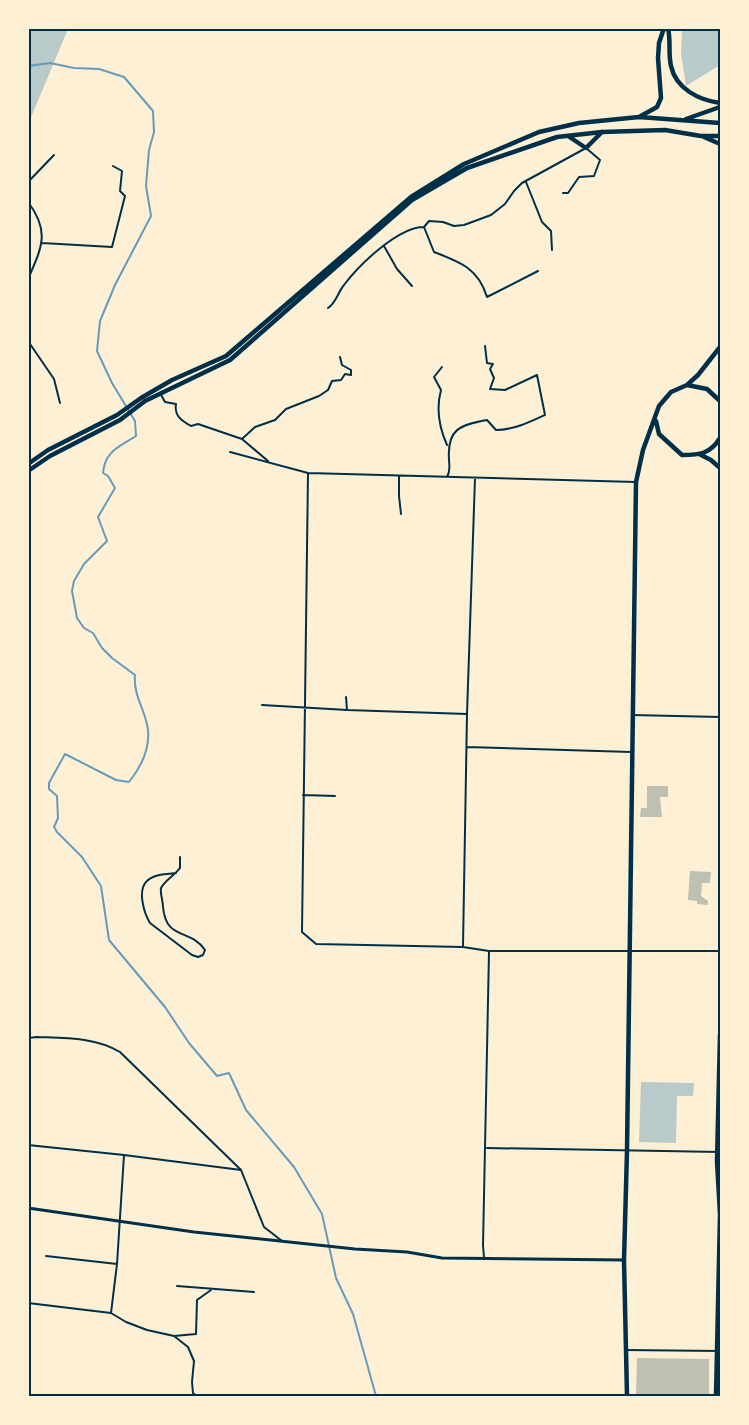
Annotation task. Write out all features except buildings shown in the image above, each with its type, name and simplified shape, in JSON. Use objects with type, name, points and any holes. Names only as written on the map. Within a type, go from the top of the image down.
[{"type":"main road","points":[[666,28],[670,39],[671,68],[680,85],[697,96],[720,102]]},
{"type":"main road","points":[[639,117],[657,107],[661,98],[659,43],[666,28]]},
{"type":"main road","points":[[683,119],[720,107]]},
{"type":"main road","points":[[28,471],[118,417],[172,380],[226,356],[411,196],[464,164],[539,132],[579,123],[639,117],[720,123]]},
{"type":"main road","points":[[143,399],[230,360],[412,200],[467,168],[541,142],[568,136],[602,132],[665,130],[702,136],[720,136]]},
{"type":"main road","points":[[568,136],[586,148],[602,132]]},
{"type":"main road","points":[[702,136],[720,144]]},
{"type":"main road","points":[[627,1396],[624,1260],[636,482],[643,450],[659,406],[671,392],[687,385],[706,367],[720,347]]},
{"type":"main road","points":[[687,385],[707,389],[720,401]]},
{"type":"main road","points":[[28,464],[48,450],[118,417]]},
{"type":"main road","points":[[655,420],[659,434],[682,455],[701,455],[709,452],[720,438]]},
{"type":"main road","points":[[701,455],[720,468]]},
{"type":"main road","points":[[716,1396],[720,1215],[720,1034]]},
{"type":"street","points":[[424,227],[429,221],[454,226],[465,225],[491,215],[497,212],[514,191],[526,182],[586,148],[600,160],[594,176],[579,177],[568,193],[563,193]]},
{"type":"street","points":[[28,182],[54,155]]},
{"type":"street","points":[[42,243],[112,247],[125,196],[120,191],[122,171],[113,166]]},
{"type":"street","points":[[526,182],[542,222],[551,231],[552,250]]},
{"type":"street","points":[[28,202],[36,212],[42,230],[42,243],[28,279]]},
{"type":"street","points":[[328,308],[344,284],[365,261],[404,231],[424,227]]},
{"type":"street","points":[[424,227],[434,252],[464,265],[482,282],[487,297],[538,271]]},
{"type":"street","points":[[384,246],[397,268],[412,286]]},
{"type":"street","points":[[28,341],[54,379],[60,403]]},
{"type":"street","points":[[447,477],[451,471],[449,447],[453,433],[461,428],[487,420],[496,430],[505,430],[545,415],[537,375],[505,390],[490,389],[494,378],[490,369],[493,364],[487,363],[485,346]]},
{"type":"street","points":[[242,439],[255,427],[275,420],[286,409],[319,396],[328,390],[332,381],[341,380],[345,374],[351,375],[352,369],[342,365],[340,357]]},
{"type":"street","points":[[442,367],[434,377],[441,390],[437,405],[444,437],[449,447]]},
{"type":"street","points":[[160,393],[165,402],[176,404],[177,415],[181,420],[191,426],[198,424],[242,439],[269,462]]},
{"type":"street","points":[[230,452],[308,473],[636,482]]},
{"type":"street","points":[[308,473],[302,932],[316,944],[463,947],[489,951],[720,951]]},
{"type":"street","points":[[399,476],[401,514]]},
{"type":"street","points":[[463,947],[467,714],[475,478]]},
{"type":"street","points":[[346,697],[347,710]]},
{"type":"street","points":[[262,705],[467,714]]},
{"type":"street","points":[[632,715],[720,717]]},
{"type":"street","points":[[467,747],[631,752]]},
{"type":"street","points":[[303,795],[335,796]]},
{"type":"street","points":[[176,873],[159,875],[147,881],[143,889],[146,917],[150,923],[192,955],[198,957],[203,955],[205,950],[201,945],[169,927],[165,920],[160,892],[163,884],[176,873],[180,868],[180,857]]},
{"type":"street","points":[[484,1258],[489,951]]},
{"type":"street","points":[[28,1038],[90,1040],[101,1042],[120,1052],[241,1170],[264,1227],[284,1242]]},
{"type":"street","points":[[28,1145],[241,1170]]},
{"type":"street","points":[[486,1148],[719,1152]]},
{"type":"street","points":[[111,1313],[117,1264],[124,1155]]},
{"type":"street","points":[[28,1209],[284,1242],[407,1252],[442,1258],[624,1260]]},
{"type":"street","points":[[46,1256],[117,1264]]},
{"type":"street","points":[[177,1286],[254,1292]]},
{"type":"street","points":[[28,1303],[111,1313],[147,1330],[174,1336],[196,1334],[197,1300],[212,1290]]},
{"type":"street","points":[[174,1336],[188,1347],[194,1361],[193,1394],[197,1396]]},
{"type":"street","points":[[626,1350],[718,1351]]},
{"type":"shaded area","points":[[28,29],[68,29],[29,122]]},
{"type":"shaded area","points":[[682,29],[720,29],[720,65],[686,86],[681,53]]},
{"type":"shaded area","points":[[641,1082],[694,1083],[693,1096],[677,1096],[676,1143],[639,1142]]},
{"type":"waterway","points":[[28,66],[50,63],[74,68],[99,69],[124,77],[153,111],[154,132],[149,150],[146,186],[151,216],[115,285],[100,321],[97,351],[112,383],[135,421],[136,436],[114,450],[104,466],[103,473],[108,476],[115,488],[98,517],[107,541],[84,564],[74,581],[72,591],[77,618],[84,628],[93,633],[102,648],[112,658],[135,675],[136,690],[147,723],[148,744],[141,764],[129,782],[116,780],[65,754],[49,783],[49,789],[57,796],[58,818],[54,827],[82,857],[101,886],[109,940],[165,1007],[189,1043],[217,1076],[229,1073],[246,1110],[294,1167],[322,1214],[336,1278],[353,1314],[376,1396]]}]
